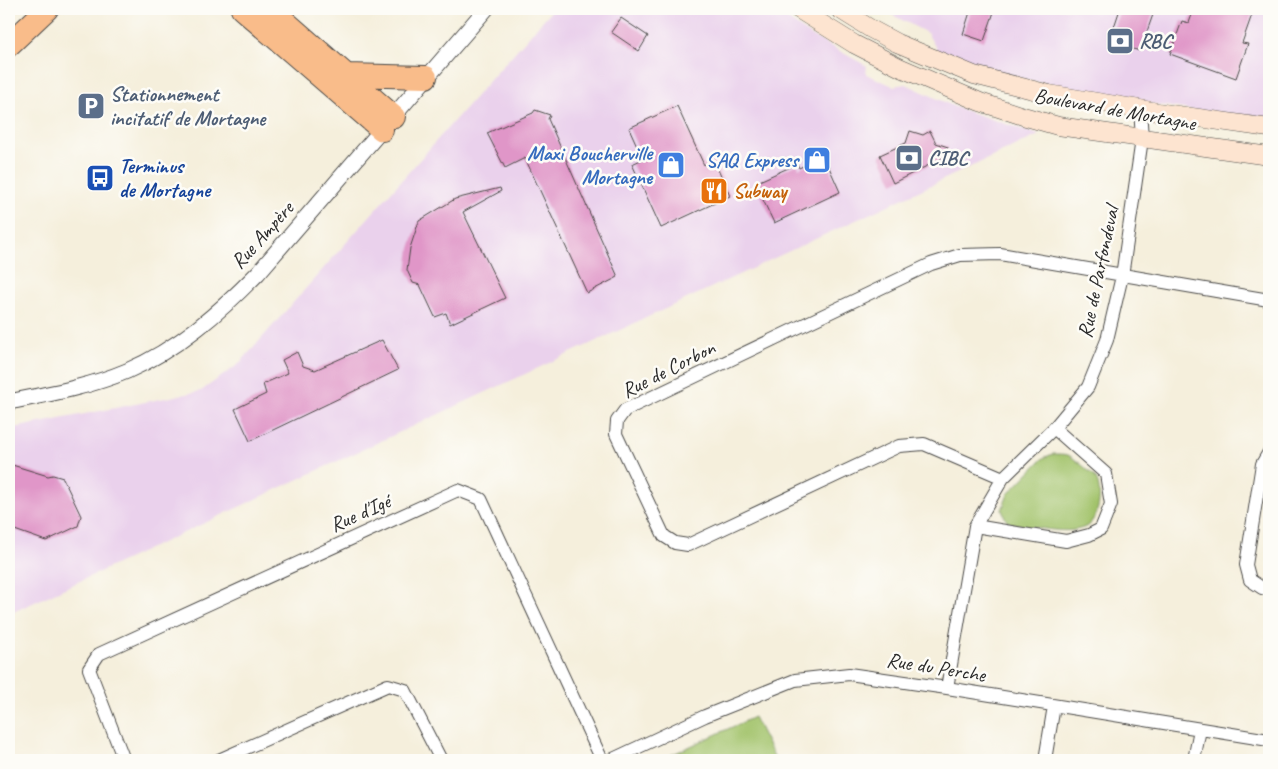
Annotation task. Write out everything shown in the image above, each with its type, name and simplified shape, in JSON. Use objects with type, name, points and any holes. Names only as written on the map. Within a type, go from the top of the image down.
[{"type":"highway","points":[[9,45],[47,9]]},
{"type":"highway","points":[[242,9],[388,123]]},
{"type":"highway","points":[[271,9],[347,75],[388,123]]},
{"type":"highway","points":[[347,75],[426,77]]},
{"type":"main road","name":"Boulevard de Mortagne","points":[[798,9],[836,33],[910,73],[980,102],[1058,126],[1269,156]]},
{"type":"main road","name":"Boulevard de Mortagne","points":[[839,9],[897,43],[974,75],[1049,94],[1269,128]]},
{"type":"street","name":"Rue Ampère","points":[[9,402],[56,393],[112,376],[154,357],[187,336],[224,307],[248,283],[486,9]]},
{"type":"street","name":"Rue de Parfondeval","points":[[947,688],[975,526],[1003,478],[1054,428],[1088,387],[1107,340],[1122,276],[1142,138],[1140,109]]},
{"type":"street","name":"Rue de Corbon","points":[[1003,478],[924,444],[899,446],[688,545],[675,543],[664,536],[616,434],[616,421],[625,410],[931,264],[960,255],[1000,254],[1269,300]]},
{"type":"street","points":[[975,526],[1066,541],[1101,529],[1112,504],[1106,474],[1054,428]]},
{"type":"street","points":[[1269,452],[1262,464],[1246,565],[1250,580],[1269,590]]},
{"type":"street","name":"Rue d'Igé","points":[[124,760],[89,669],[99,654],[458,490],[481,499],[602,760]]},
{"type":"street","name":"Rue du Perche","points":[[611,760],[705,716],[795,680],[849,674],[1269,740]]},
{"type":"street","points":[[219,760],[388,685],[405,690],[441,760]]},
{"type":"street","points":[[1045,760],[1054,706]]},
{"type":"street","points":[[1194,760],[1200,729]]},
{"type":"shaded area","points":[[553,9],[772,9],[812,36],[867,66],[866,74],[893,86],[906,84],[955,107],[1039,135],[9,614],[9,429],[201,391],[239,364]]},
{"type":"shaded area","points":[[881,9],[1269,9],[1269,123],[1099,95],[995,73],[939,53],[927,33]]},
{"type":"green space","points":[[1053,454],[1068,455],[1095,477],[1098,483],[1099,498],[1093,520],[1083,528],[1066,531],[1010,523],[1006,520],[1002,510],[1008,494],[1043,458]]},
{"type":"green space","points":[[754,717],[776,760],[660,760]]},
{"type":"building","points":[[971,9],[995,9],[984,41],[963,34]]},
{"type":"building","points":[[1120,9],[1155,9],[1140,51],[1109,42]]},
{"type":"building","points":[[1194,9],[1254,9],[1242,43],[1248,44],[1236,78],[1170,54],[1182,21],[1189,23]]},
{"type":"building","points":[[621,18],[648,36],[639,51],[611,32]]},
{"type":"building","points":[[677,106],[704,165],[714,161],[730,196],[661,228],[632,164],[643,159],[629,128]]},
{"type":"building","points":[[535,110],[550,115],[548,119],[618,277],[587,293],[525,158],[505,168],[487,133],[533,113]]},
{"type":"building","points":[[910,131],[923,135],[930,131],[936,143],[948,147],[943,158],[893,183],[880,155],[906,143]]},
{"type":"building","points":[[824,156],[840,192],[774,223],[755,183],[797,164],[799,168]]},
{"type":"building","points":[[500,188],[501,191],[463,212],[505,298],[450,324],[446,313],[435,317],[420,285],[413,283],[407,270],[410,248],[419,221],[455,199]]},
{"type":"building","points":[[382,340],[398,370],[250,441],[235,409],[266,394],[263,384],[288,373],[282,360],[297,352],[303,366],[315,370]]},
{"type":"building","points":[[9,464],[48,476],[53,475],[63,478],[81,516],[78,526],[46,541],[9,528]]},
{"type":"place","name":"RBC","points":[[1120,41]]},
{"type":"place","name":"Stationnement incitatif de Mortagne","points":[[91,106]]},
{"type":"place","name":"CIBC","points":[[909,158]]},
{"type":"place","name":"SAQ Express","points":[[817,160]]},
{"type":"place","name":"Maxi Boucherville Mortagne","points":[[671,165]]},
{"type":"place","name":"Terminus de Mortagne","points":[[100,178]]},
{"type":"place","name":"Subway","points":[[714,191]]}]
